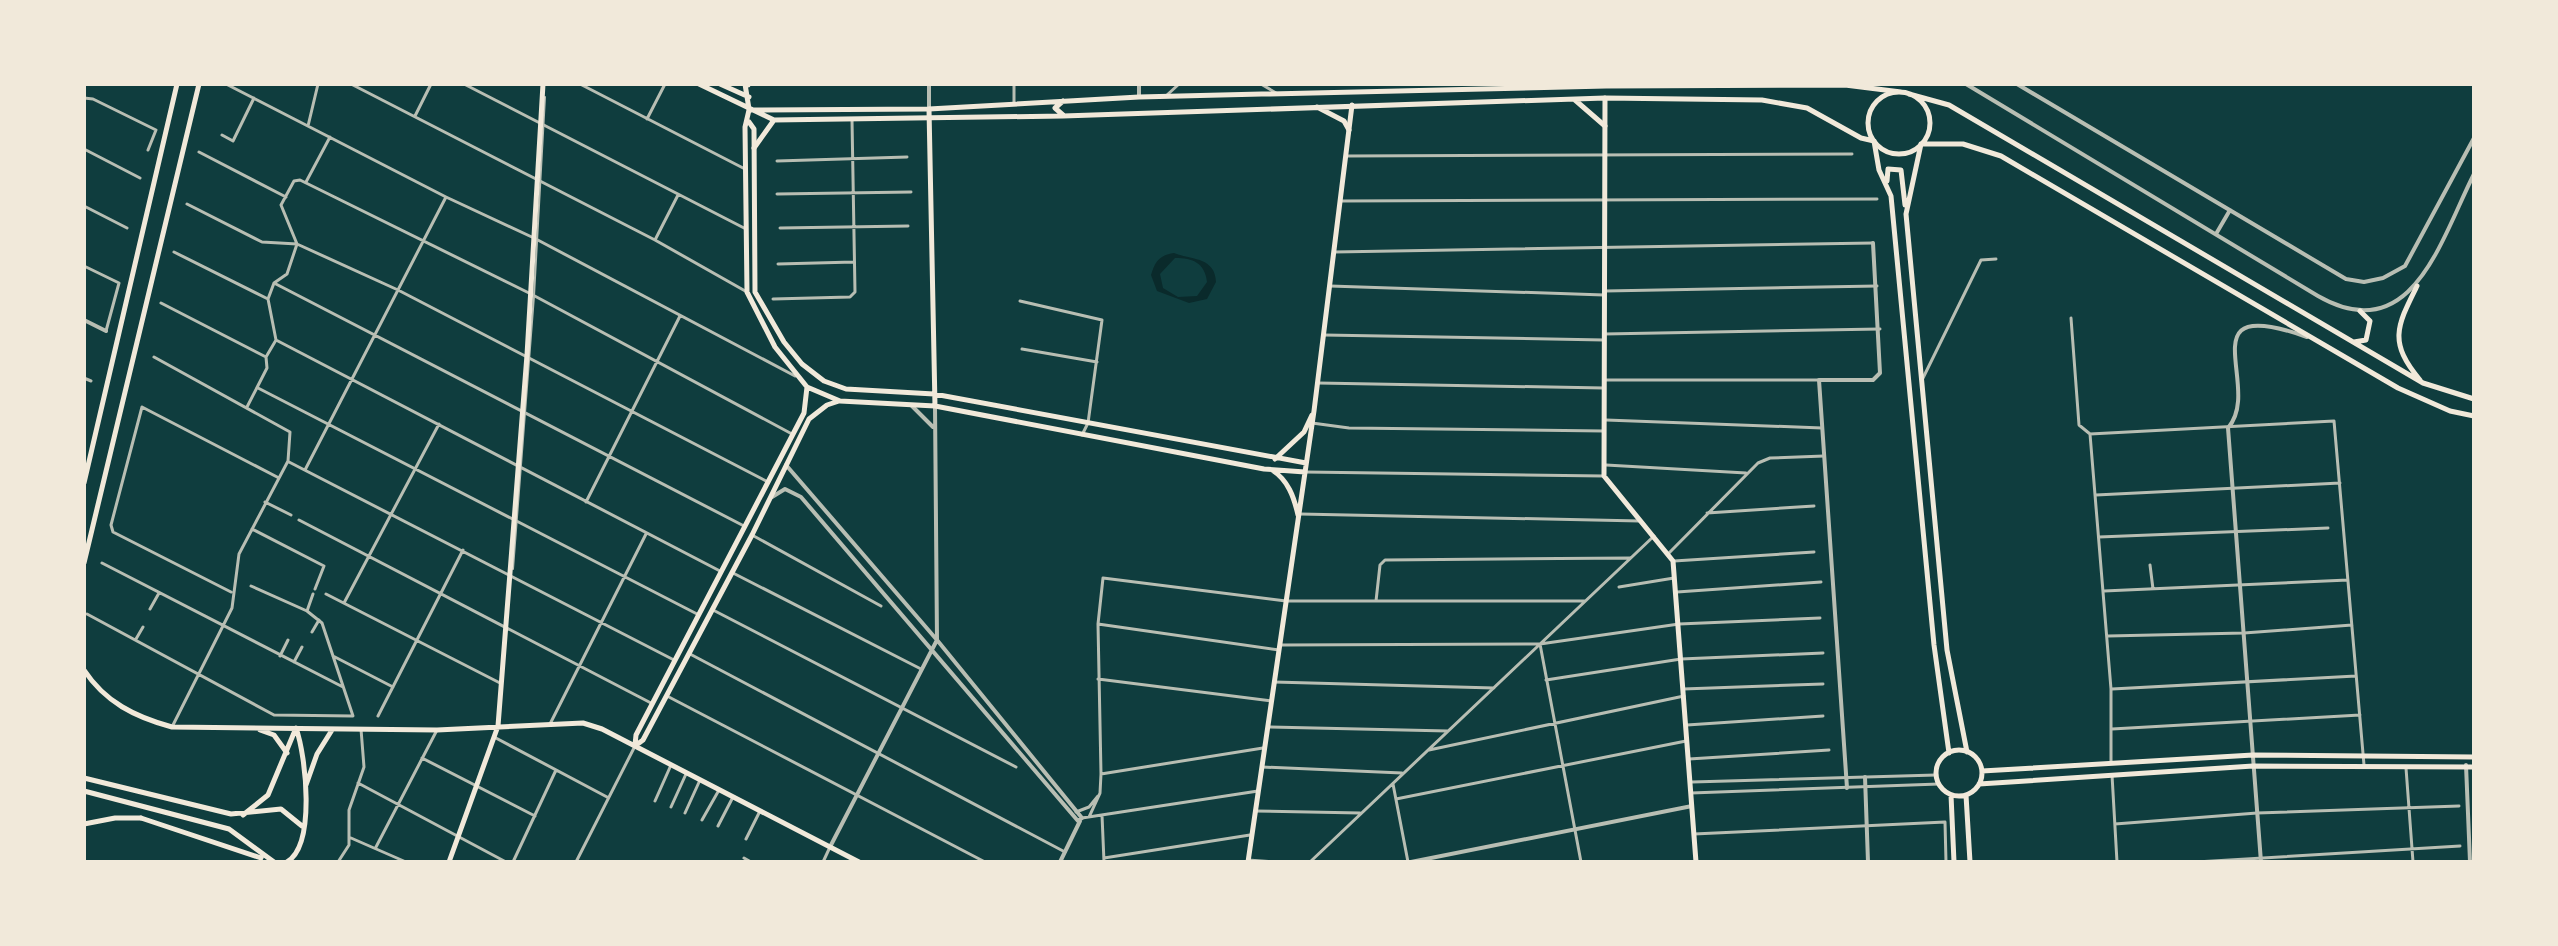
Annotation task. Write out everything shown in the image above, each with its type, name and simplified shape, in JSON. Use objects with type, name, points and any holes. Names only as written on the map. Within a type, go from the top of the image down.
[{"type":"main road","points":[[84,483],[177,84]]},
{"type":"main road","points":[[84,563],[199,84]]},
{"type":"main road","points":[[449,862],[498,724],[524,413],[544,84]]},
{"type":"main road","points":[[699,84],[774,120],[1063,116],[1313,105],[1605,98],[1784,102],[1820,113],[1861,138],[1874,141],[1897,154],[1921,144],[1963,144],[2001,156],[2424,401],[2474,416]]},
{"type":"main road","points":[[720,84],[749,97]]},
{"type":"main road","points":[[747,84],[749,122],[754,129],[755,292],[769,322],[784,342],[802,364],[824,381],[846,389],[934,394],[1158,438],[1306,463]]},
{"type":"main road","points":[[749,110],[929,109],[1166,96],[1606,86],[1845,85],[1901,92],[1949,105],[2423,383],[2474,399]]},
{"type":"main road","points":[[1606,86],[1604,476],[1673,561],[1696,862]]},
{"type":"main road","points":[[1248,861],[1318,383],[1353,104],[1352,91]]},
{"type":"main road","points":[[1891,196],[1879,170],[1868,122],[1874,104],[1891,93],[1901,92]]},
{"type":"main road","points":[[1906,214],[1921,144],[1929,126],[1925,107],[1909,94]]},
{"type":"main road","points":[[1063,116],[1055,108],[1067,100]]},
{"type":"main road","points":[[1575,100],[1605,126]]},
{"type":"main road","points":[[1034,115],[1043,108],[1037,101]]},
{"type":"main road","points":[[1313,105],[1344,121],[1349,130]]},
{"type":"main road","points":[[929,109],[935,406]]},
{"type":"main road","points":[[754,148],[774,120]]},
{"type":"main road","points":[[749,122],[745,127],[747,292],[760,324],[798,377],[807,387],[840,401]]},
{"type":"main road","points":[[1949,753],[1932,629],[1891,196],[1886,175],[1892,167],[1902,173],[1947,650],[1967,752]]},
{"type":"main road","points":[[2417,286],[2401,319],[2397,337],[2403,355],[2423,383]]},
{"type":"main road","points":[[2353,342],[2364,341],[2370,331],[2370,321],[2360,311]]},
{"type":"main road","points":[[635,746],[636,735],[807,405],[807,387]]},
{"type":"main road","points":[[635,746],[643,740],[733,573],[809,419],[827,405],[840,401],[935,406],[1271,470],[1305,472]]},
{"type":"main road","points":[[1275,459],[1304,432],[1314,411]]},
{"type":"main road","points":[[1156,448],[1158,438]]},
{"type":"main road","points":[[778,461],[786,465]]},
{"type":"main road","points":[[1271,470],[1281,476],[1293,496],[1299,516]]},
{"type":"main road","points":[[84,670],[96,688],[114,703],[133,714],[172,727],[437,730],[498,724],[583,723],[635,746],[859,862]]},
{"type":"main road","points":[[255,728],[274,735],[288,754]]},
{"type":"main road","points":[[243,815],[268,795],[288,754],[296,728]]},
{"type":"main road","points":[[287,862],[298,853],[306,786],[303,747],[296,728]]},
{"type":"main road","points":[[306,786],[317,754],[333,729]]},
{"type":"main road","points":[[1979,784],[1982,771],[1975,757],[1967,752],[1949,753],[1938,764],[1936,775],[1939,784],[1951,795],[1966,795],[1979,784],[2253,766],[2406,764],[2474,767]]},
{"type":"main road","points":[[1982,771],[2111,766],[2253,755],[2474,757]]},
{"type":"main road","points":[[84,778],[243,815],[281,809],[303,827]]},
{"type":"main road","points":[[84,791],[229,829],[271,861]]},
{"type":"main road","points":[[1951,795],[1954,862]]},
{"type":"main road","points":[[1966,795],[1970,862]]},
{"type":"main road","points":[[84,824],[115,818],[141,818],[214,839],[271,861]]},
{"type":"street","points":[[226,84],[446,197],[535,238],[798,377]]},
{"type":"street","points":[[308,126],[318,84]]},
{"type":"street","points":[[351,84],[540,179],[747,292]]},
{"type":"street","points":[[415,116],[431,84]]},
{"type":"street","points":[[464,84],[746,229]]},
{"type":"street","points":[[580,84],[745,169]]},
{"type":"street","points":[[647,119],[665,84]]},
{"type":"street","points":[[929,84],[929,109]]},
{"type":"street","points":[[1014,84],[1014,103]]},
{"type":"street","points":[[1139,84],[1139,97]]},
{"type":"street","points":[[1166,96],[1179,84]]},
{"type":"street","points":[[1261,84],[1276,93]]},
{"type":"street","points":[[1966,84],[2333,305],[2360,311],[2394,305],[2417,286],[2474,174]]},
{"type":"street","points":[[2017,84],[2346,279],[2364,282],[2383,278],[2409,260],[2474,138]]},
{"type":"street","points":[[84,98],[93,99],[156,130],[148,150]]},
{"type":"street","points":[[222,135],[233,141],[254,98]]},
{"type":"street","points":[[773,299],[853,295],[852,117]]},
{"type":"street","points":[[306,182],[330,137]]},
{"type":"street","points":[[84,149],[140,178]]},
{"type":"street","points":[[199,152],[286,197]]},
{"type":"street","points":[[2466,153],[2474,157]]},
{"type":"street","points":[[1346,156],[1852,154]]},
{"type":"street","points":[[777,161],[907,157]]},
{"type":"street","points":[[247,407],[267,368],[266,357],[276,340],[268,299],[274,283],[287,274],[297,244],[281,208],[294,181],[306,182],[532,295],[792,434]]},
{"type":"street","points":[[777,194],[911,192]]},
{"type":"street","points":[[655,240],[678,195]]},
{"type":"street","points":[[305,470],[446,197]]},
{"type":"street","points":[[1340,201],[1877,199]]},
{"type":"street","points":[[187,204],[262,242],[297,244],[398,290],[768,482]]},
{"type":"street","points":[[84,206],[127,228]]},
{"type":"street","points":[[2216,234],[2230,210]]},
{"type":"street","points":[[780,228],[908,226]]},
{"type":"street","points":[[1334,252],[1873,243],[1880,329],[1878,378],[1604,380]]},
{"type":"street","points":[[174,252],[268,299]]},
{"type":"street","points":[[1923,378],[1981,260],[1996,259]]},
{"type":"street","points":[[778,264],[854,262]]},
{"type":"street","points":[[84,266],[119,283],[106,331],[84,320]]},
{"type":"street","points":[[274,283],[746,527]]},
{"type":"street","points":[[1330,286],[1604,293],[1877,286]]},
{"type":"street","points":[[1020,301],[1102,320],[1088,423],[1082,435]]},
{"type":"street","points":[[161,303],[266,357]]},
{"type":"street","points":[[586,502],[680,315]]},
{"type":"street","points":[[2071,318],[2079,425],[2090,434],[2334,421],[2364,765]]},
{"type":"street","points":[[2260,860],[2228,428],[2235,417],[2235,352],[2242,329],[2249,324],[2316,340]]},
{"type":"street","points":[[1324,335],[1604,337],[1880,329]]},
{"type":"street","points":[[276,340],[722,572]]},
{"type":"street","points":[[1022,349],[1097,362]]},
{"type":"street","points":[[154,357],[289,429],[288,461],[239,554],[234,603],[172,727]]},
{"type":"street","points":[[84,378],[91,381]]},
{"type":"street","points":[[1819,380],[1847,788]]},
{"type":"street","points":[[1318,383],[1604,388]]},
{"type":"street","points":[[258,388],[416,467],[623,579],[700,616]]},
{"type":"street","points":[[909,404],[935,429]]},
{"type":"street","points":[[823,862],[937,640],[935,406]]},
{"type":"street","points":[[233,592],[113,532],[111,525],[142,407],[279,478]]},
{"type":"street","points":[[1604,420],[1822,428]]},
{"type":"street","points":[[1312,423],[1349,428],[1604,431]]},
{"type":"street","points":[[344,603],[439,424]]},
{"type":"street","points":[[2090,434],[2111,689],[2111,766]]},
{"type":"street","points":[[1669,553],[1746,473],[1770,458],[1824,456]]},
{"type":"street","points":[[288,461],[677,661]]},
{"type":"street","points":[[786,465],[937,640],[1081,820]]},
{"type":"street","points":[[1604,465],[1746,473]]},
{"type":"street","points":[[1305,472],[1604,476]]},
{"type":"street","points":[[2096,495],[2340,483]]},
{"type":"street","points":[[769,499],[785,489],[796,493],[1081,820]]},
{"type":"street","points":[[265,502],[291,515]]},
{"type":"street","points":[[1707,513],[1814,506]]},
{"type":"street","points":[[1299,516],[1640,521]]},
{"type":"street","points":[[299,520],[653,704]]},
{"type":"street","points":[[2099,537],[2328,528]]},
{"type":"street","points":[[252,529],[324,566],[315,589]]},
{"type":"street","points":[[550,724],[647,533]]},
{"type":"street","points":[[752,535],[881,606]]},
{"type":"street","points":[[1310,862],[1654,536]]},
{"type":"street","points":[[378,716],[463,550]]},
{"type":"street","points":[[1673,561],[1814,552]]},
{"type":"street","points":[[1376,602],[1380,565],[1385,560],[1630,558]]},
{"type":"street","points":[[102,563],[343,687]]},
{"type":"street","points":[[2150,565],[2153,589]]},
{"type":"street","points":[[733,573],[921,669]]},
{"type":"street","points":[[1089,817],[1100,793],[1098,624],[1103,578],[1109,576],[1286,601],[1585,601]]},
{"type":"street","points":[[1619,587],[1676,578]]},
{"type":"street","points":[[2103,591],[2348,580]]},
{"type":"street","points":[[1676,592],[1821,582]]},
{"type":"street","points":[[87,614],[277,715],[353,716],[319,620],[307,611],[251,586]]},
{"type":"street","points":[[150,609],[159,593]]},
{"type":"street","points":[[307,611],[313,594]]},
{"type":"street","points":[[326,594],[500,683]]},
{"type":"street","points":[[713,610],[902,705],[1016,767]]},
{"type":"street","points":[[1098,624],[1279,647],[1540,644],[1679,624],[1820,618]]},
{"type":"street","points":[[312,632],[319,620]]},
{"type":"street","points":[[2107,636],[2244,633],[2352,625]]},
{"type":"street","points":[[136,639],[143,627]]},
{"type":"street","points":[[280,656],[288,640]]},
{"type":"street","points":[[1540,644],[1581,862]]},
{"type":"street","points":[[294,662],[302,647]]},
{"type":"street","points":[[690,653],[1065,852]]},
{"type":"street","points":[[1546,680],[1681,659],[1823,653]]},
{"type":"street","points":[[332,655],[393,687]]},
{"type":"street","points":[[2111,689],[2356,676]]},
{"type":"street","points":[[1098,679],[1272,701]]},
{"type":"street","points":[[1274,682],[1494,688]]},
{"type":"street","points":[[1428,750],[1684,692],[1823,684]]},
{"type":"street","points":[[667,696],[985,862]]},
{"type":"street","points":[[2111,729],[2360,715]]},
{"type":"street","points":[[296,728],[297,716]]},
{"type":"street","points":[[1686,725],[1823,716]]},
{"type":"street","points":[[1268,727],[1448,731]]},
{"type":"street","points":[[338,862],[349,845],[349,810],[365,750],[360,728]]},
{"type":"street","points":[[376,847],[437,730]]},
{"type":"street","points":[[494,737],[607,797]]},
{"type":"street","points":[[1396,799],[1687,741]]},
{"type":"street","points":[[576,862],[635,746]]},
{"type":"street","points":[[1101,774],[1265,747]]},
{"type":"street","points":[[1688,759],[1829,750]]},
{"type":"street","points":[[422,758],[535,816]]},
{"type":"street","points":[[2406,764],[2413,862]]},
{"type":"street","points":[[655,801],[671,765]]},
{"type":"street","points":[[2466,765],[2470,862]]},
{"type":"street","points":[[1262,767],[1404,773]]},
{"type":"street","points":[[513,862],[556,770]]},
{"type":"street","points":[[671,807],[686,773]]},
{"type":"street","points":[[1690,782],[1936,775]]},
{"type":"street","points":[[2112,775],[2117,862]]},
{"type":"street","points":[[1865,777],[1868,862]]},
{"type":"street","points":[[685,813],[700,780]]},
{"type":"street","points":[[358,783],[506,862]]},
{"type":"street","points":[[1393,784],[1410,862],[1692,806]]},
{"type":"street","points":[[1691,793],[1939,784]]},
{"type":"street","points":[[702,820],[719,790]]},
{"type":"street","points":[[1060,862],[1081,820],[1089,817],[1258,791]]},
{"type":"street","points":[[1076,812],[1089,807],[1100,793]]},
{"type":"street","points":[[718,826],[733,797]]},
{"type":"street","points":[[2115,824],[2257,813],[2459,806]]},
{"type":"street","points":[[746,839],[760,811]]},
{"type":"street","points":[[1255,811],[1361,813]]},
{"type":"street","points":[[1102,815],[1104,860],[1252,835]]},
{"type":"street","points":[[1694,834],[1866,823],[1945,822],[1946,862]]},
{"type":"street","points":[[350,837],[406,862]]},
{"type":"street","points":[[2196,862],[2460,846]]},
{"type":"street","points":[[744,858],[751,862]]},
{"type":"street","points":[[1248,861],[1274,862]]},
{"type":"lane","points":[[498,724],[507,630]]},
{"type":"water","points":[[1174,253],[1201,261],[1212,268],[1216,282],[1207,299],[1189,303],[1157,291],[1151,275],[1154,266],[1165,255]],"holes":[[[1175,258],[1197,263],[1204,270],[1207,282],[1197,296],[1178,297],[1163,288],[1160,274]]]}]
